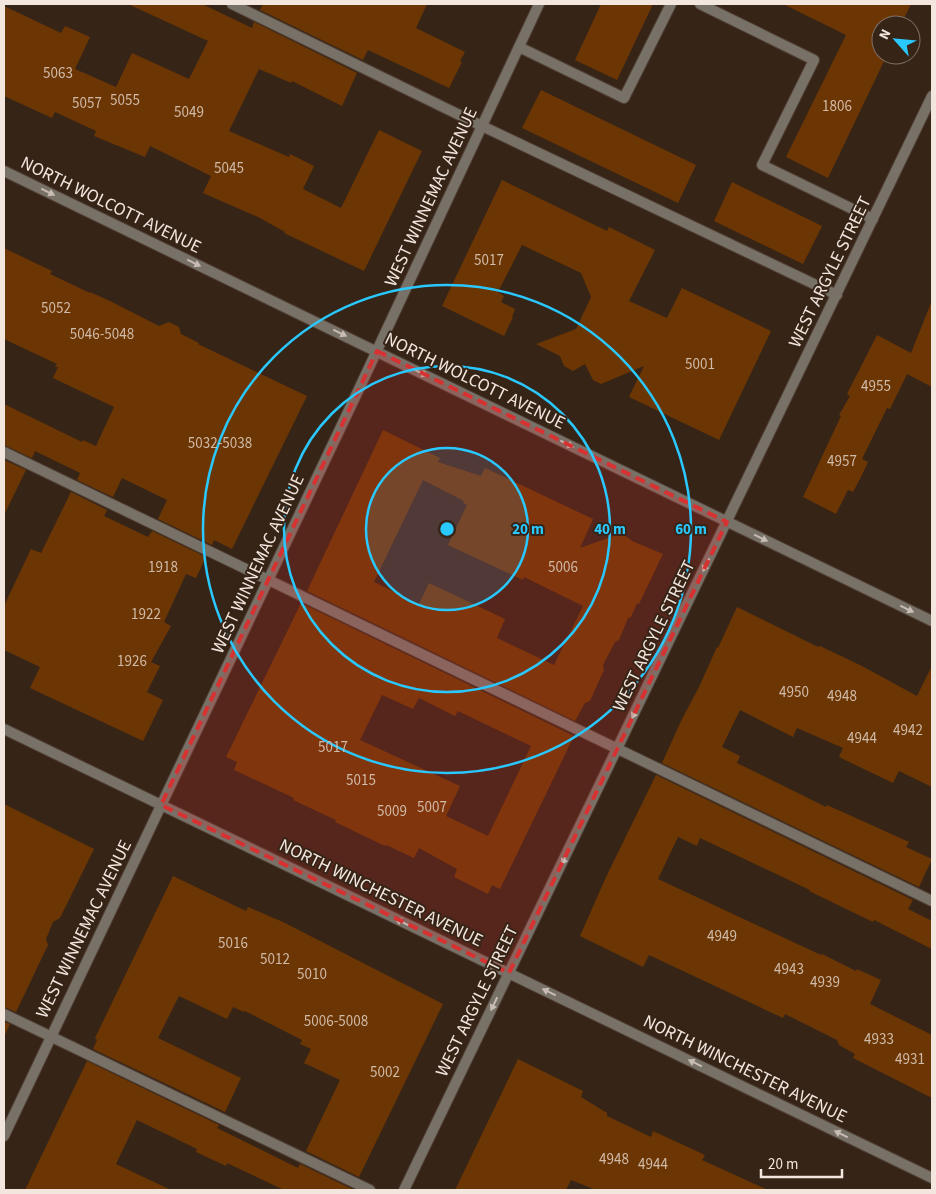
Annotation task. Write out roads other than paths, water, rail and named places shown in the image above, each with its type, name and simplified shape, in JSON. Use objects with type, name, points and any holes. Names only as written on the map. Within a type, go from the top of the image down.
[{"type":"street","points":[[232,4],[482,126],[837,295]]},
{"type":"street","name":"WEST WINNEMAC AVENUE","points":[[4,1136],[377,351],[538,4]]},
{"type":"street","points":[[519,46],[624,98],[671,4]]},
{"type":"street","points":[[700,4],[814,60],[762,165],[873,219]]},
{"type":"street","name":"WEST ARGYLE STREET","points":[[404,1190],[932,96]]},
{"type":"street","name":"NORTH WOLCOTT AVENUE","points":[[4,171],[932,621]]},
{"type":"street","points":[[4,452],[932,901]]},
{"type":"street","name":"NORTH WINCHESTER AVENUE","points":[[4,729],[932,1178]]},
{"type":"street","points":[[4,1014],[370,1190]]}]
